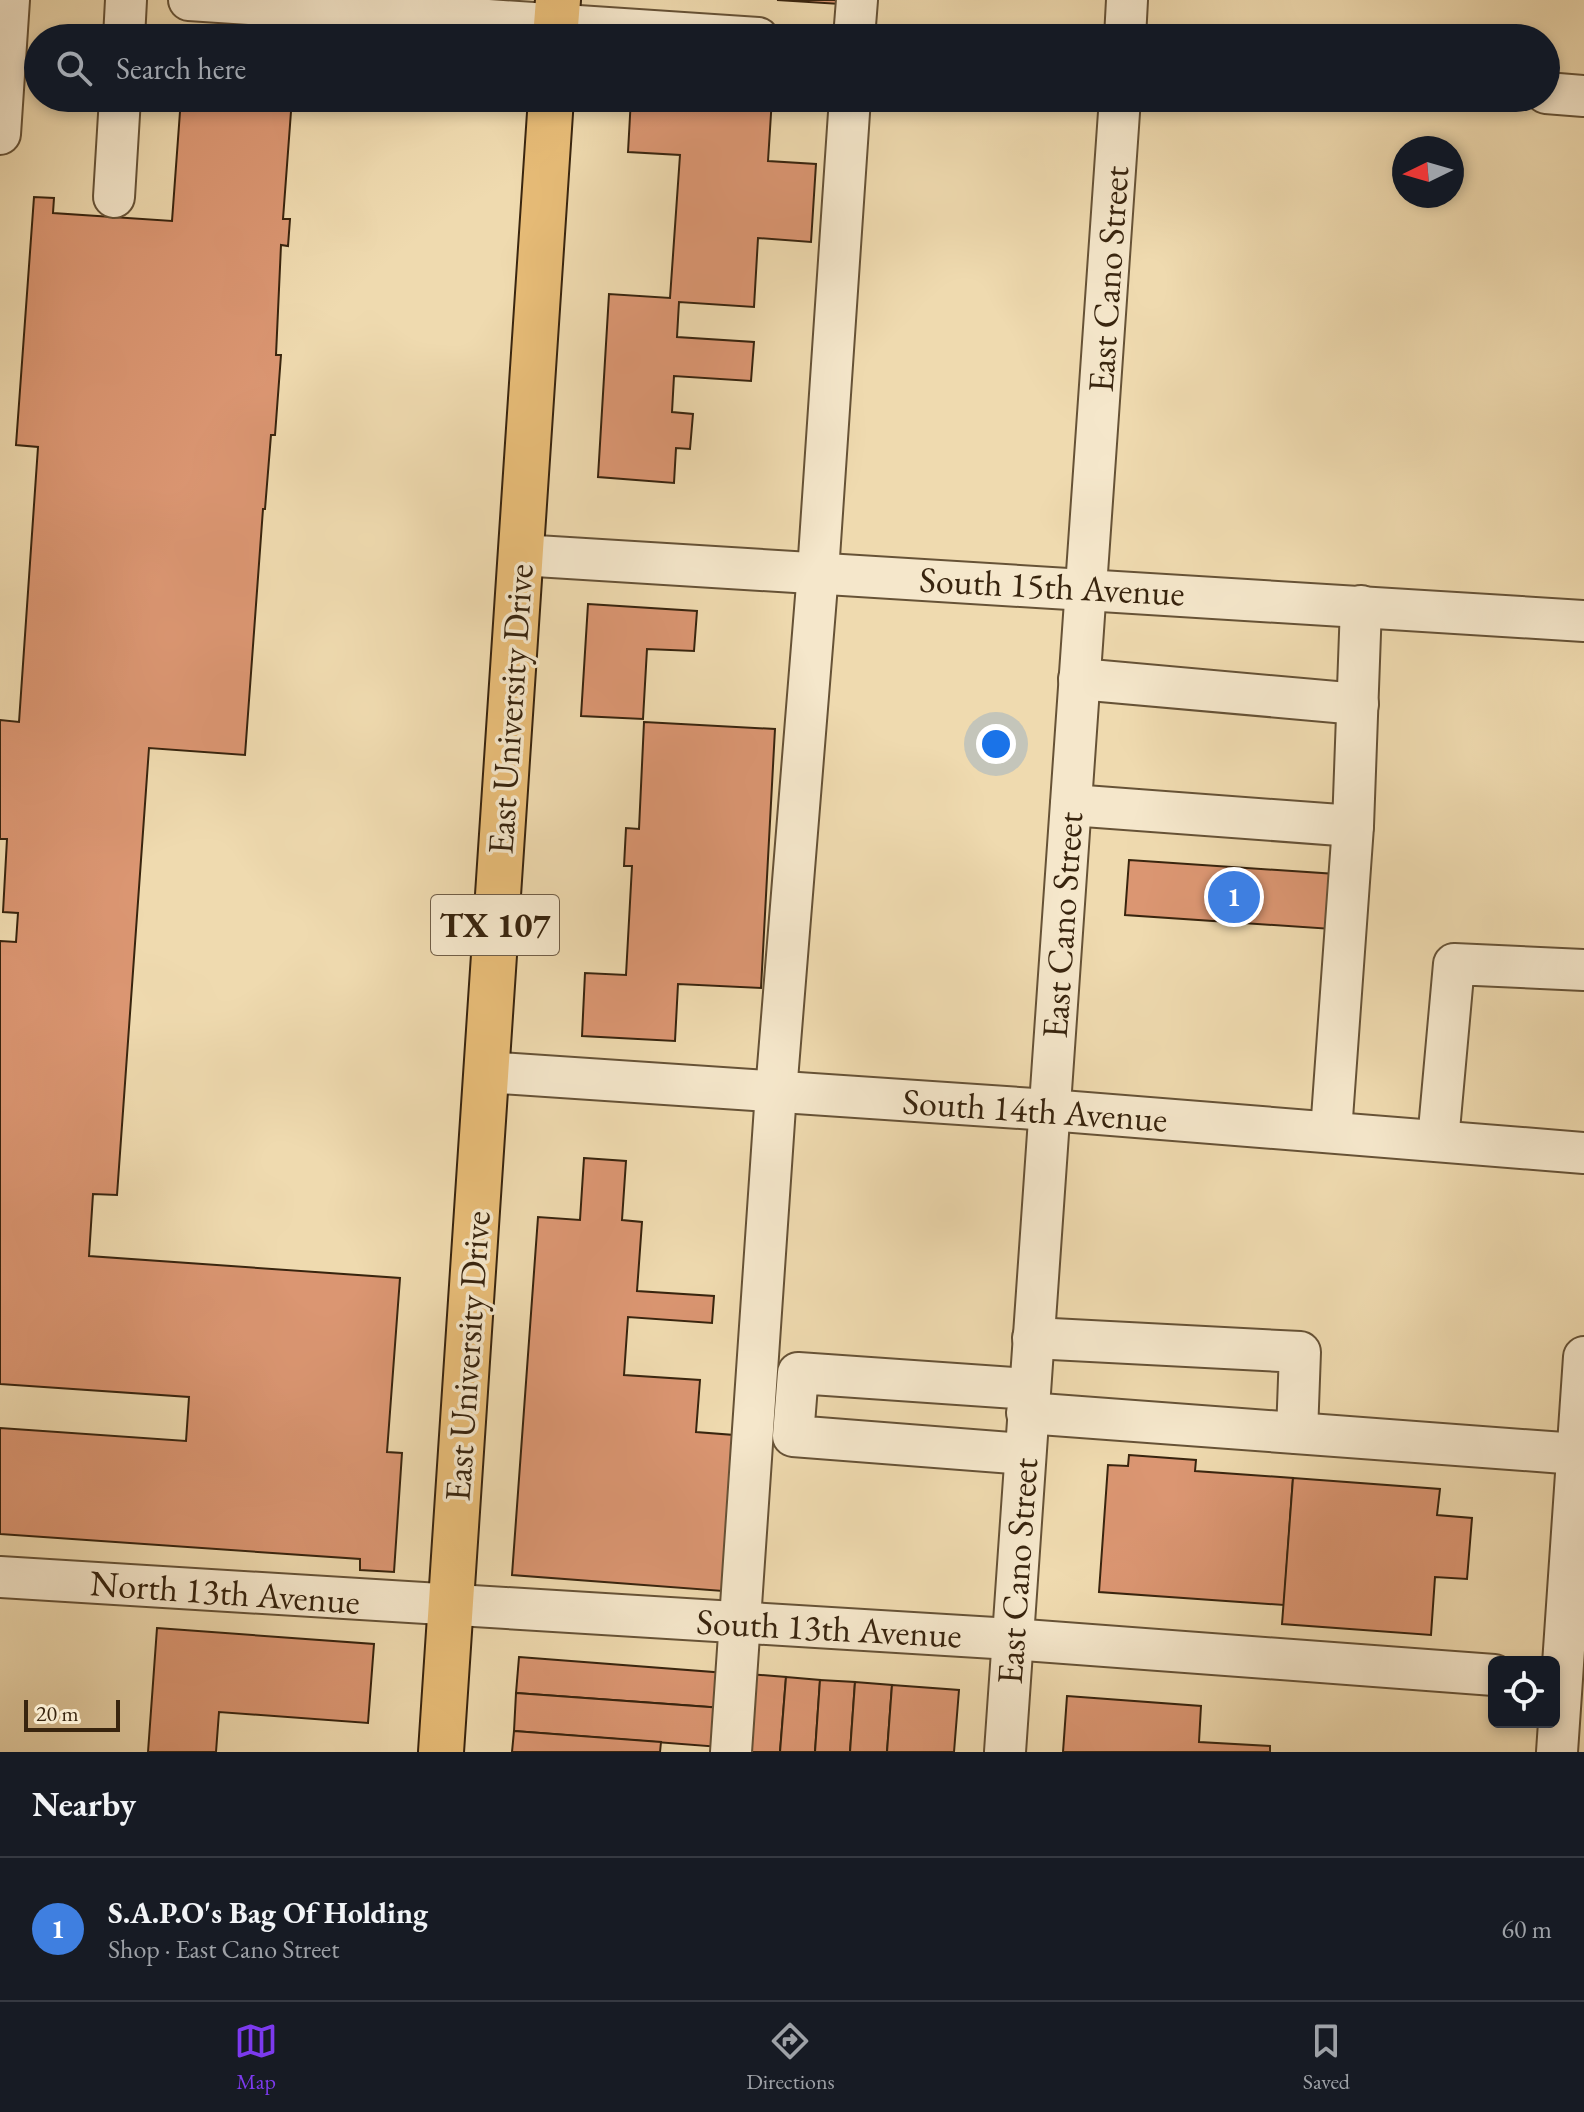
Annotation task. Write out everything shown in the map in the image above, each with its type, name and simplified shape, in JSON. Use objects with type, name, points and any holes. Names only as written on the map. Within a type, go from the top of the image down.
[{"type":"main road","name":"East University Drive","points":[[441,1752],[550,112]]},
{"type":"street","points":[[0,134],[9,0]]},
{"type":"street","points":[[125,24],[126,0]]},
{"type":"street","points":[[189,0],[431,8],[556,21],[650,14],[710,17]]},
{"type":"street","points":[[855,24],[857,0]]},
{"type":"street","points":[[1126,24],[1127,0]]},
{"type":"street","points":[[1560,94],[1584,96]]},
{"type":"street","points":[[114,197],[119,112]]},
{"type":"street","points":[[731,1752],[776,1092],[818,572],[849,112]]},
{"type":"street","name":"East Cano Street","points":[[1005,1752],[1119,112]]},
{"type":"street","name":"South 15th Avenue","points":[[520,555],[1584,621]]},
{"type":"street","points":[[1331,1132],[1353,826],[1361,606]]},
{"type":"street","points":[[1079,679],[1358,704]]},
{"type":"street","points":[[1071,805],[1353,826]]},
{"type":"street","points":[[1438,1141],[1454,964],[1584,970]]},
{"type":"street","name":"South 14th Avenue","points":[[485,1072],[1049,1110],[1584,1153]]},
{"type":"street","points":[[1033,1338],[1300,1352],[1297,1433]]},
{"type":"street","points":[[1557,1752],[1567,1680],[1584,1357]]},
{"type":"street","points":[[1025,1454],[793,1436],[798,1373],[1297,1433],[1577,1454]]},
{"type":"street","name":"North 13th Avenue","points":[[0,1577],[451,1606]]},
{"type":"street","name":"South 13th Avenue","points":[[451,1606],[1011,1639],[1488,1675]]},
{"type":"building","points":[[777,0],[841,0],[840,4]]},
{"type":"building","points":[[180,112],[291,112],[283,219],[290,219],[288,246],[281,245],[276,355],[281,355],[275,435],[271,435],[263,509],[245,755],[149,748],[117,1195],[93,1194],[89,1256],[400,1278],[387,1452],[402,1453],[394,1572],[360,1570],[360,1559],[0,1534],[0,1428],[186,1441],[189,1397],[0,1384],[0,941],[16,942],[18,913],[3,912],[7,839],[0,839],[0,720],[19,722],[38,447],[16,445],[34,197],[54,198],[53,213],[172,221]]},
{"type":"building","points":[[630,112],[771,112],[768,161],[816,164],[811,242],[758,238],[754,307],[679,302],[677,337],[754,342],[751,381],[674,376],[672,412],[693,414],[690,449],[676,448],[674,483],[598,477],[609,294],[670,298],[680,155],[628,152]]},
{"type":"building","points":[[588,604],[697,611],[694,651],[647,649],[643,719],[581,716]]},
{"type":"building","points":[[644,722],[775,729],[761,988],[678,984],[675,1041],[582,1036],[585,973],[626,975],[632,866],[624,866],[626,828],[639,829]]},
{"type":"building","points":[[1129,860],[1336,874],[1332,929],[1125,915]]},
{"type":"building","points":[[584,1158],[626,1161],[622,1220],[642,1222],[637,1291],[714,1296],[712,1323],[628,1317],[624,1375],[700,1380],[696,1432],[747,1436],[736,1592],[512,1575],[538,1217],[580,1220]]},
{"type":"building","points":[[1129,1455],[1196,1460],[1195,1471],[1293,1478],[1284,1605],[1099,1592],[1108,1465],[1128,1466]]},
{"type":"building","points":[[1293,1478],[1440,1489],[1437,1515],[1472,1518],[1467,1579],[1435,1577],[1431,1635],[1282,1624]]},
{"type":"building","points":[[157,1628],[374,1644],[368,1723],[219,1712],[216,1752],[148,1752]]},
{"type":"building","points":[[519,1657],[726,1673],[723,1708],[516,1693]]},
{"type":"building","points":[[748,1674],[786,1677],[780,1752],[743,1752]]},
{"type":"building","points":[[786,1677],[820,1680],[815,1752],[780,1752]]},
{"type":"building","points":[[820,1680],[855,1682],[850,1752],[815,1752]]},
{"type":"building","points":[[855,1682],[892,1685],[887,1752],[850,1752]]},
{"type":"building","points":[[892,1685],[959,1690],[954,1752],[887,1752]]},
{"type":"building","points":[[516,1693],[723,1708],[720,1747],[514,1731]]},
{"type":"building","points":[[1067,1696],[1201,1706],[1199,1742],[1270,1746],[1270,1752],[1063,1752]]},
{"type":"building","points":[[514,1731],[661,1742],[660,1752],[512,1752]]},
{"type":"place","name":"S.A.P.O's Bag Of Holding","points":[[1234,897]]}]
